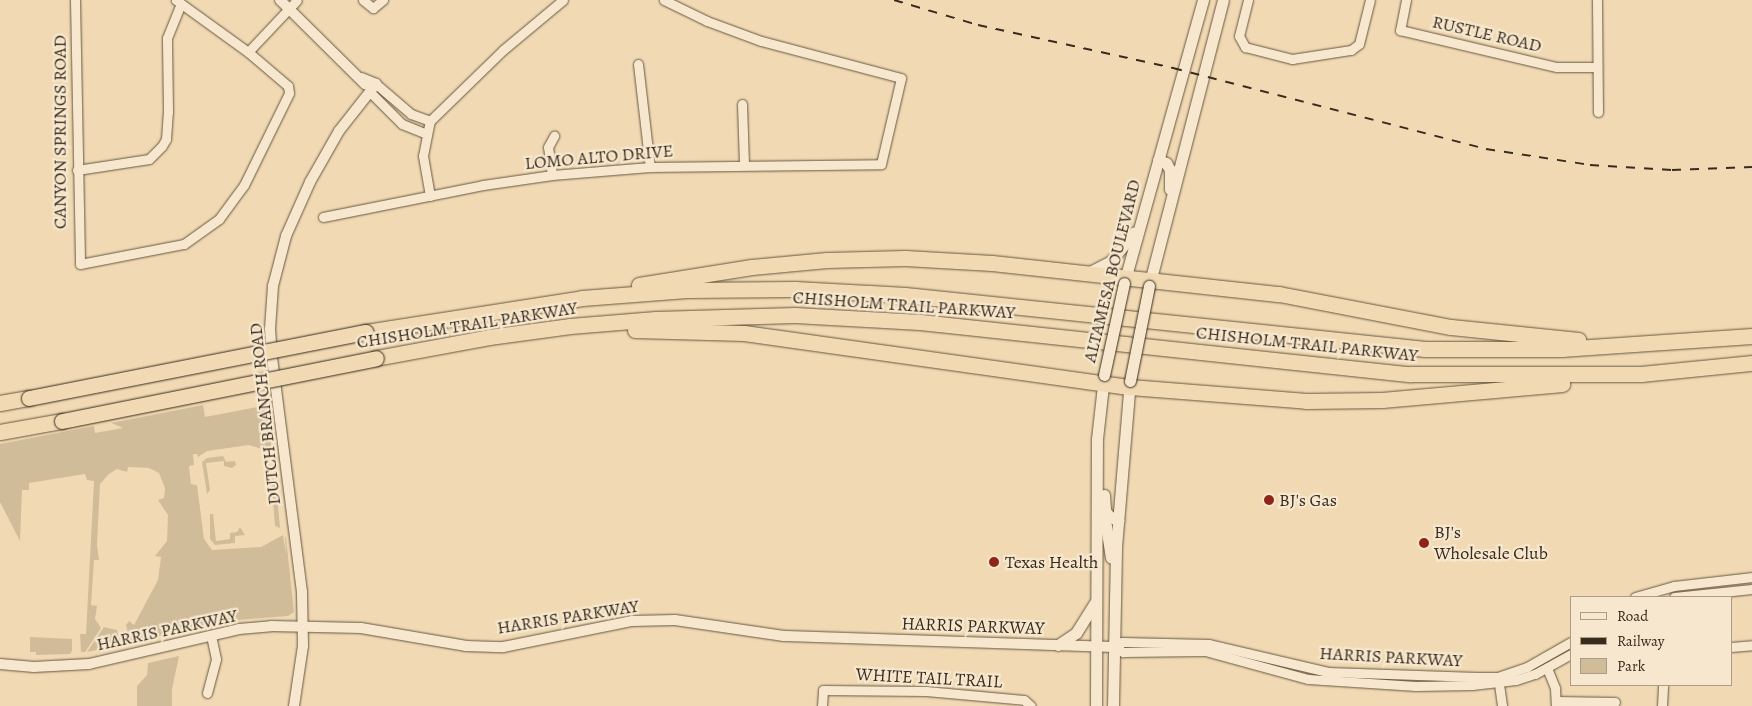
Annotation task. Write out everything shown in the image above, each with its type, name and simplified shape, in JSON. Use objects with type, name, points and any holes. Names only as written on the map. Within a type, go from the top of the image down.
[{"type":"highway","points":[[550,302],[690,275],[827,260],[920,259],[1088,272],[1124,279],[1302,297],[1480,331],[1642,346]]},
{"type":"highway","name":"CHISHOLM TRAIL PARKWAY","points":[[0,403],[366,332],[550,302],[678,291],[819,290],[944,299],[1425,349],[1519,351],[1642,346],[1752,336]]},
{"type":"highway","name":"CHISHOLM TRAIL PARKWAY","points":[[0,432],[489,337],[656,319],[835,316],[969,327],[1373,371],[1484,376],[1641,374],[1752,363]]},
{"type":"highway","points":[[489,337],[651,329],[730,332],[1104,379],[1130,384],[1306,402],[1382,400],[1513,390],[1641,374]]},
{"type":"main road","name":"ALTAMESA BOULEVARD","points":[[1096,706],[1097,439],[1104,379],[1124,279],[1203,0]]},
{"type":"main road","points":[[1113,706],[1116,648],[1115,571],[1130,384],[1150,282],[1223,0]]},
{"type":"main road","points":[[1158,160],[1166,164],[1170,170],[1170,206]]},
{"type":"main road","points":[[1088,272],[1110,262],[1139,224]]},
{"type":"main road","points":[[1097,439],[1105,511],[1118,520]]},
{"type":"main road","points":[[1097,518],[1106,526],[1115,571]]},
{"type":"main road","points":[[1058,646],[1080,628],[1096,602]]},
{"type":"street","name":"CANYON SPRINGS ROAD","points":[[75,0],[80,264],[184,244],[219,219],[244,185],[289,93],[288,86],[248,52]]},
{"type":"street","points":[[280,0],[373,88],[411,114],[430,121]]},
{"type":"street","points":[[77,170],[148,159],[162,146],[166,139],[168,112],[167,38],[178,2],[248,52],[297,0]]},
{"type":"street","points":[[363,0],[373,8],[383,0]]},
{"type":"street","points":[[430,196],[423,156],[430,121],[504,50],[563,0]]},
{"type":"street","name":"LOMO ALTO DRIVE","points":[[323,217],[552,175],[650,167],[744,164],[881,164],[901,78],[761,41],[707,21],[664,0]]},
{"type":"street","points":[[1248,0],[1239,36],[1245,47],[1292,59],[1351,50],[1359,44],[1370,0]]},
{"type":"street","name":"RUSTLE ROAD","points":[[1406,0],[1400,30],[1557,67],[1597,67]]},
{"type":"street","points":[[1597,0],[1598,112]]},
{"type":"street","points":[[638,64],[650,167]]},
{"type":"street","points":[[373,88],[402,124],[427,134]]},
{"type":"street","name":"DUTCH BRANCH ROAD","points":[[294,706],[300,675],[304,626],[270,329],[273,286],[286,236],[310,182],[339,131],[373,88]]},
{"type":"street","points":[[742,104],[744,164]]},
{"type":"street","points":[[552,175],[548,147],[554,136]]},
{"type":"street","points":[[1639,596],[1674,586],[1752,577]]},
{"type":"street","points":[[1684,596],[1752,589]]},
{"type":"street","name":"HARRIS PARKWAY","points":[[0,664],[34,667],[89,664],[239,629],[304,626],[361,628],[466,646],[491,646],[535,643],[632,621],[675,620],[784,636],[1116,648],[1122,642],[1216,649],[1366,680],[1498,680],[1547,668],[1570,655]]},
{"type":"street","points":[[207,694],[216,659],[212,636]]},
{"type":"street","name":"HARRIS PARKWAY","points":[[1498,680],[1535,664],[1570,643]]},
{"type":"street","points":[[1732,647],[1752,644]]},
{"type":"street","points":[[1547,668],[1555,688],[1556,703],[1615,702]]},
{"type":"street","points":[[1498,680],[1502,706]]},
{"type":"street","points":[[1662,686],[1662,706]]},
{"type":"street","name":"WHITE TAIL TRAIL","points":[[822,706],[822,690],[926,691],[1024,700],[1031,706]]},
{"type":"green space","points":[[261,396],[267,412],[272,452],[249,445],[207,451],[198,457],[197,454],[193,454],[194,465],[189,466],[191,484],[197,485],[204,539],[212,550],[261,547],[283,535],[286,554],[285,536],[294,612],[288,616],[237,620],[130,642],[126,625],[129,621],[134,625],[158,580],[161,557],[155,556],[167,541],[168,515],[158,500],[164,498],[165,488],[159,473],[149,468],[128,467],[127,472],[117,469],[109,474],[100,484],[97,545],[99,560],[94,560],[91,605],[97,606],[95,619],[101,628],[85,652],[81,652],[80,634],[86,634],[94,481],[87,480],[85,474],[29,483],[29,490],[22,490],[20,541],[0,502],[0,444],[94,426],[95,433],[123,428],[111,423],[203,405],[205,417],[263,406]]},
{"type":"green space","points":[[223,456],[226,462],[235,461],[236,465],[232,468],[224,466],[224,461],[206,463],[210,490],[207,494],[202,462],[207,458]]},
{"type":"green space","points":[[271,476],[276,484],[280,528],[275,526]]},
{"type":"green space","points":[[210,514],[213,514],[216,541],[230,539],[230,533],[237,532],[240,527],[245,535],[235,536],[235,543],[215,545],[210,539]]},
{"type":"green space","points":[[104,627],[117,630],[121,645],[87,652]]},
{"type":"green space","points":[[30,637],[72,639],[72,651],[70,654],[36,655],[36,652],[30,652]]},
{"type":"green space","points":[[179,656],[172,689],[172,706],[137,706],[137,686],[147,675],[148,663]]},
{"type":"railway","points":[[894,0],[978,25],[1173,68],[1486,149],[1590,165],[1672,170],[1752,167]]},
{"type":"place","name":"BJ's Gas","points":[[1269,500]]},
{"type":"place","name":"BJ's Wholesale Club","points":[[1424,543]]},
{"type":"place","name":"Texas Health","points":[[994,562]]}]
